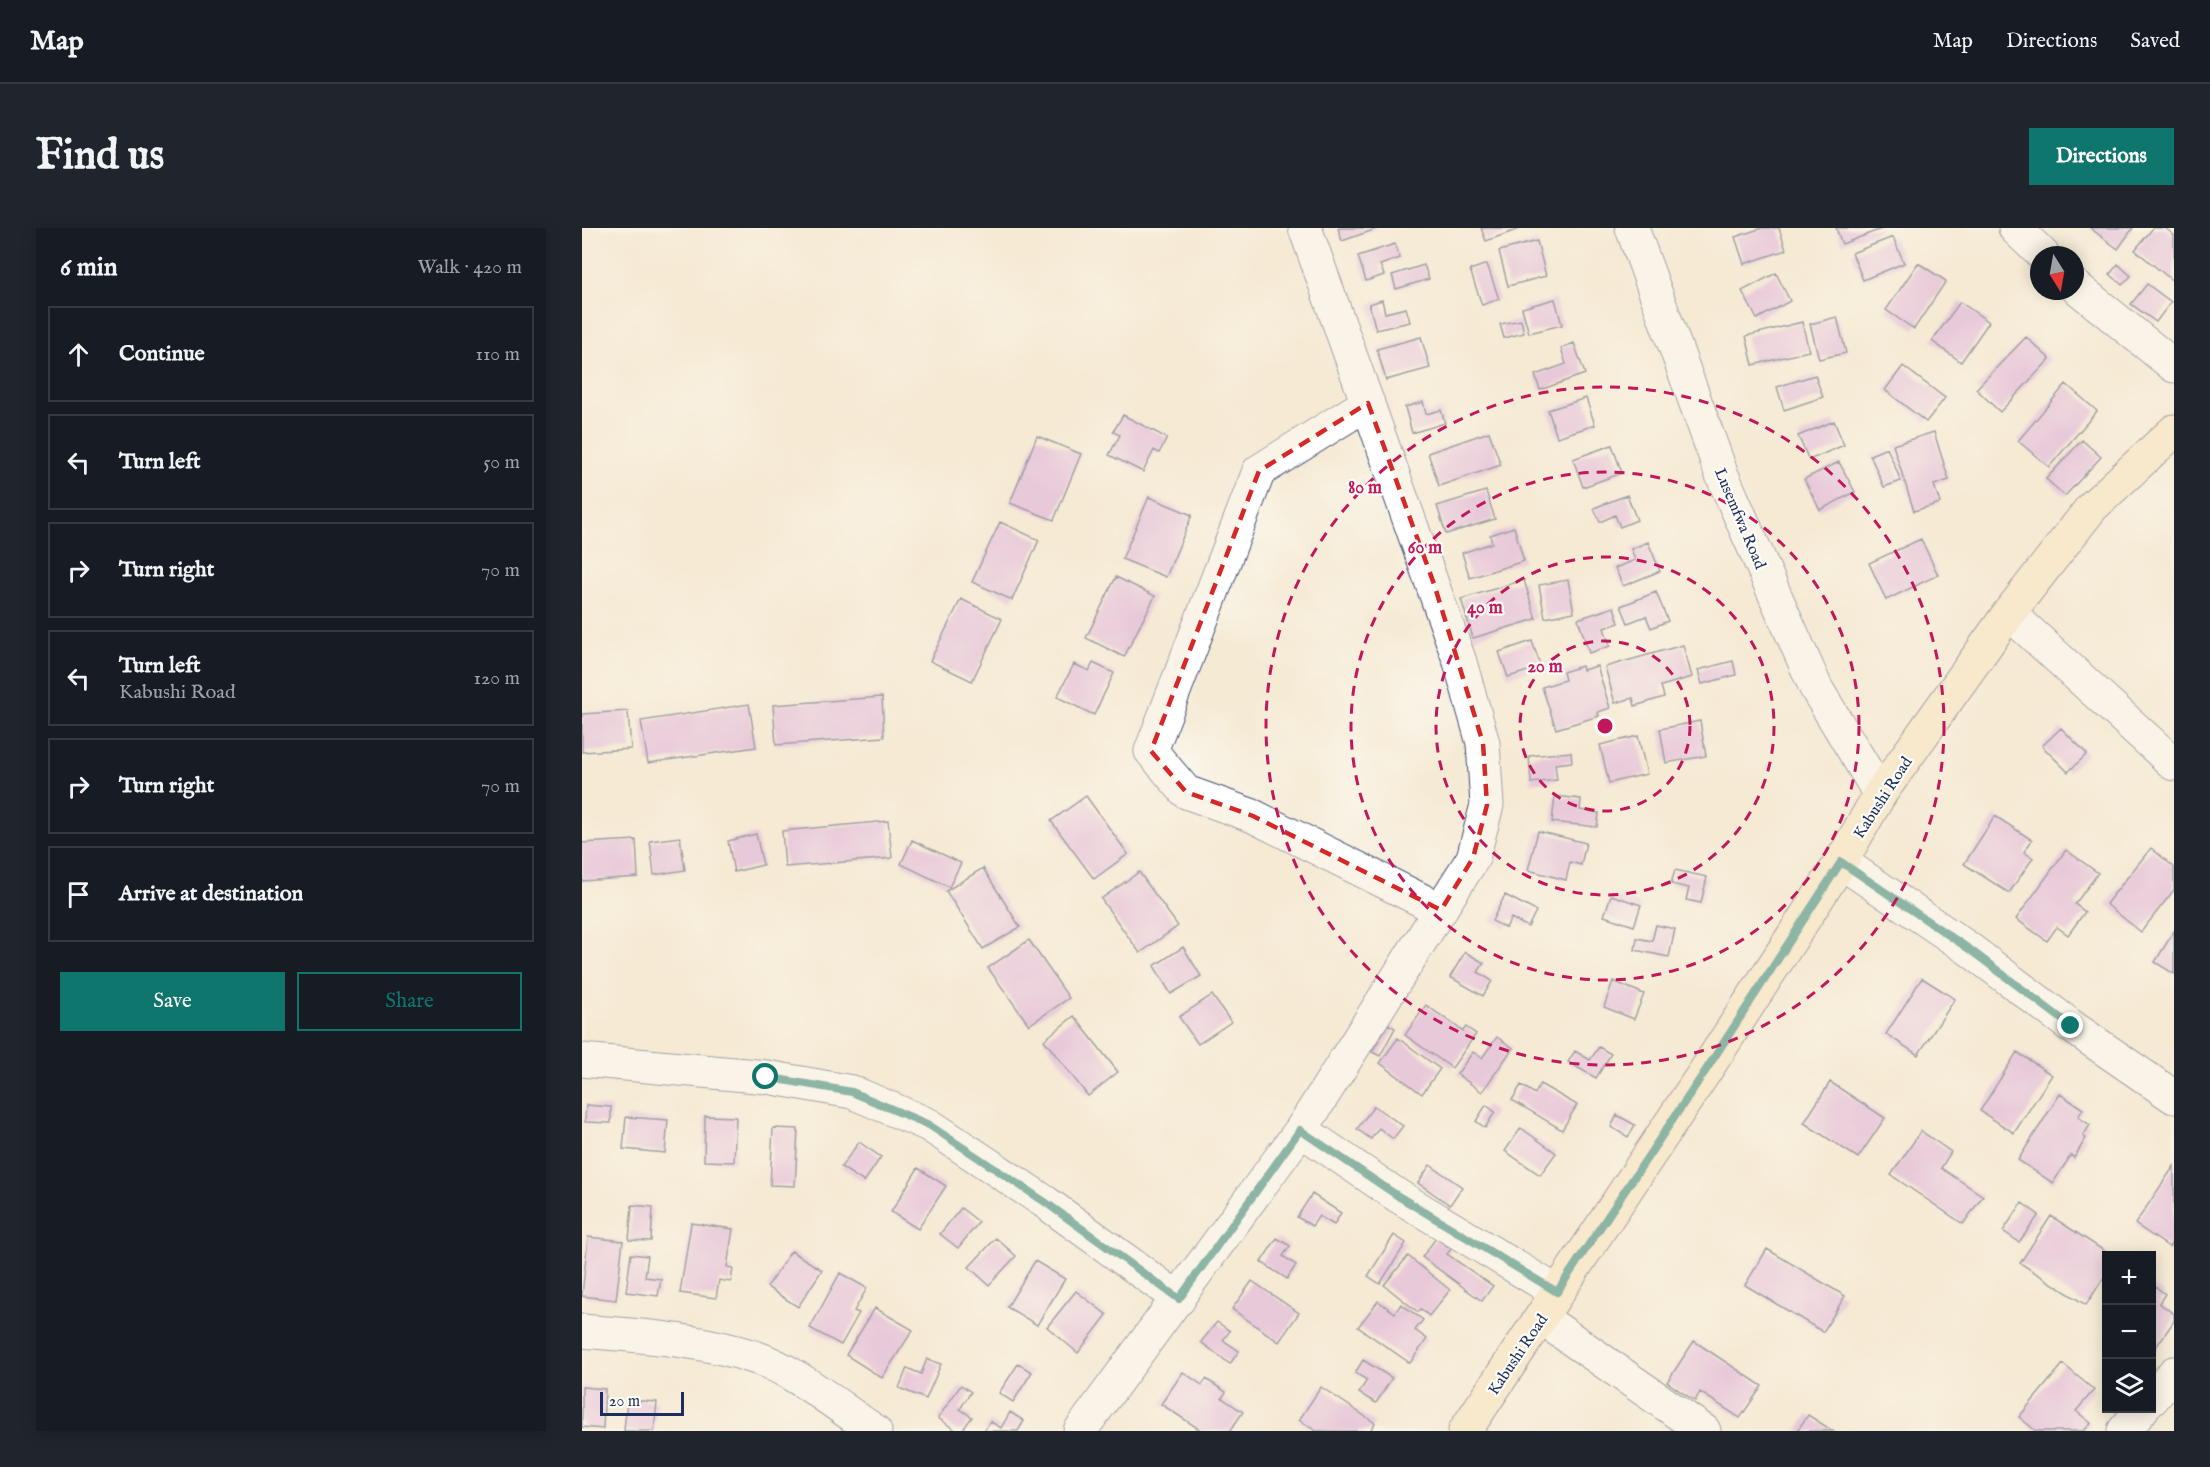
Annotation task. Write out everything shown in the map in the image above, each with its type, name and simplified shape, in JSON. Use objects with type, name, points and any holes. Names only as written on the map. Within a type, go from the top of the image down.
[{"type":"main road","name":"Kabushi Road","points":[[1466,1430],[1706,1070],[1841,862],[1880,794],[2009,613],[2092,507],[2174,431]]},
{"type":"street","points":[[1080,1431],[1179,1299],[1300,1130],[1473,858],[1487,805],[1483,742],[1434,584],[1305,228]]},
{"type":"street","name":"Lusemfwa Road","points":[[1632,228],[1726,486],[1816,688],[1880,794]]},
{"type":"street","points":[[2014,228],[2033,246]]},
{"type":"street","points":[[2084,293],[2174,366]]},
{"type":"street","points":[[1368,402],[1259,471],[1151,751],[1186,792],[1254,816],[1441,910]]},
{"type":"street","points":[[2009,613],[2174,764]]},
{"type":"street","points":[[1841,862],[1969,949],[2071,1026],[2174,1097]]},
{"type":"street","points":[[582,1060],[766,1077],[852,1092],[929,1125],[1045,1202],[1179,1299]]},
{"type":"street","points":[[1300,1130],[1398,1196],[1549,1305],[1704,1431]]},
{"type":"street","points":[[582,1331],[665,1337],[755,1357],[802,1382],[875,1431]]},
{"type":"street","points":[[2156,1393],[2174,1373]]},
{"type":"street","points":[[2124,1431],[2139,1413]]},
{"type":"highlighted area","points":[[1368,403],[1434,584],[1483,743],[1487,805],[1473,858],[1441,910],[1253,816],[1186,792],[1151,751],[1259,471]]},
{"type":"building","points":[[1338,228],[1379,228],[1342,241]]},
{"type":"building","points":[[1481,228],[1522,228],[1486,241]]},
{"type":"building","points":[[1762,228],[1779,228],[1786,250],[1744,264],[1735,237]]},
{"type":"building","points":[[1836,228],[1884,228],[1842,244]]},
{"type":"building","points":[[2090,228],[2133,228],[2118,249]]},
{"type":"building","points":[[2153,228],[2165,228],[2174,235],[2174,282],[2135,250]]},
{"type":"building","points":[[1893,237],[1904,263],[1863,280],[1852,253]]},
{"type":"building","points":[[1537,241],[1546,276],[1508,286],[1499,251]]},
{"type":"building","points":[[1395,244],[1400,258],[1380,265],[1384,275],[1366,281],[1358,256]]},
{"type":"building","points":[[1918,263],[1946,281],[1914,329],[1886,310]]},
{"type":"building","points":[[1487,264],[1499,299],[1482,305],[1470,270]]},
{"type":"building","points":[[2118,264],[2131,276],[2122,285],[2110,274]]},
{"type":"building","points":[[1424,265],[1429,279],[1396,289],[1392,275]]},
{"type":"building","points":[[1776,273],[1790,301],[1757,319],[1742,291]]},
{"type":"building","points":[[2147,284],[2171,302],[2156,322],[2131,304]]},
{"type":"building","points":[[1555,299],[1562,325],[1529,333],[1522,308]]},
{"type":"building","points":[[1382,300],[1385,313],[1406,308],[1410,322],[1376,330],[1369,304]]},
{"type":"building","points":[[1960,302],[1989,322],[1961,362],[1932,341]]},
{"type":"building","points":[[1837,317],[1846,353],[1819,359],[1810,324]]},
{"type":"building","points":[[1521,320],[1524,333],[1504,338],[1500,324]]},
{"type":"building","points":[[1802,322],[1809,351],[1753,365],[1746,336]]},
{"type":"building","points":[[1421,337],[1430,368],[1386,380],[1377,349]]},
{"type":"building","points":[[2026,337],[2050,359],[2000,412],[1976,389]]},
{"type":"building","points":[[1574,343],[1585,374],[1540,390],[1535,375],[1566,364],[1561,348]]},
{"type":"building","points":[[1903,366],[1945,398],[1926,422],[1885,390]]},
{"type":"building","points":[[1815,375],[1823,397],[1784,410],[1777,387]]},
{"type":"building","points":[[2066,384],[2097,411],[2049,467],[2018,441]]},
{"type":"building","points":[[1586,398],[1595,425],[1557,437],[1548,410]]},
{"type":"building","points":[[1423,402],[1426,414],[1441,410],[1445,423],[1412,433],[1405,407]]},
{"type":"building","points":[[1123,415],[1167,438],[1159,453],[1154,450],[1143,472],[1109,455],[1120,435],[1113,432]]},
{"type":"building","points":[[1834,421],[1844,445],[1809,460],[1798,436]]},
{"type":"building","points":[[1489,432],[1501,465],[1439,486],[1428,453]]},
{"type":"building","points":[[1934,432],[1949,480],[1934,485],[1940,503],[1914,511],[1893,445]]},
{"type":"building","points":[[1037,436],[1081,454],[1054,520],[1010,503]]},
{"type":"building","points":[[2082,440],[2101,457],[2065,496],[2046,479]]},
{"type":"building","points":[[1612,445],[1622,473],[1583,487],[1573,459]]},
{"type":"building","points":[[1887,448],[1901,481],[1884,487],[1870,455]]},
{"type":"building","points":[[1839,462],[1855,492],[1820,510],[1804,479]]},
{"type":"building","points":[[1486,491],[1495,519],[1446,534],[1437,506]]},
{"type":"building","points":[[1627,495],[1637,520],[1620,527],[1615,515],[1600,522],[1594,508]]},
{"type":"building","points":[[1149,497],[1192,515],[1166,577],[1122,559]]},
{"type":"building","points":[[1000,522],[1039,540],[1012,600],[972,582]]},
{"type":"building","points":[[1514,527],[1524,561],[1470,578],[1462,553],[1492,543],[1490,535]]},
{"type":"building","points":[[1921,539],[1938,575],[1886,600],[1869,563]]},
{"type":"building","points":[[1648,542],[1660,571],[1623,586],[1615,568],[1635,560],[1631,549]]},
{"type":"building","points":[[1116,577],[1155,596],[1124,657],[1086,638]]},
{"type":"building","points":[[1524,580],[1536,619],[1473,638],[1461,599]]},
{"type":"building","points":[[1568,580],[1574,612],[1545,618],[1539,585]]},
{"type":"building","points":[[1656,592],[1668,621],[1651,628],[1646,616],[1628,623],[1621,606]]},
{"type":"building","points":[[961,599],[1002,619],[972,681],[930,661]]},
{"type":"building","points":[[1614,607],[1619,623],[1604,628],[1610,646],[1589,653],[1578,619]]},
{"type":"building","points":[[1532,641],[1541,667],[1508,677],[1499,652]]},
{"type":"building","points":[[1683,645],[1692,677],[1661,686],[1664,697],[1635,706],[1633,698],[1615,703],[1605,667]]},
{"type":"building","points":[[1733,661],[1736,675],[1702,684],[1698,670]]},
{"type":"building","points":[[1093,663],[1114,673],[1094,715],[1057,697],[1074,664],[1089,671]]},
{"type":"building","points":[[1582,666],[1583,670],[1597,666],[1610,708],[1598,712],[1599,716],[1556,729],[1542,687],[1565,680],[1563,672]]},
{"type":"building","points":[[882,697],[884,737],[776,745],[773,705]]},
{"type":"building","points":[[749,704],[756,747],[648,763],[641,721]]},
{"type":"building","points":[[628,711],[631,749],[582,752],[582,714]]},
{"type":"building","points":[[1700,721],[1706,756],[1666,763],[1660,729]]},
{"type":"building","points":[[2061,728],[2087,754],[2068,772],[2042,746]]},
{"type":"building","points":[[1638,736],[1647,774],[1609,783],[1600,745]]},
{"type":"building","points":[[1571,752],[1572,762],[1555,764],[1557,780],[1531,783],[1529,756]]},
{"type":"building","points":[[1086,796],[1128,854],[1094,879],[1051,821]]},
{"type":"building","points":[[1555,796],[1581,799],[1580,810],[1599,813],[1597,827],[1552,822]]},
{"type":"building","points":[[1995,816],[2032,840],[2024,852],[2033,858],[2009,893],[1964,864]]},
{"type":"building","points":[[888,821],[892,858],[785,867],[782,831]]},
{"type":"building","points":[[1538,831],[1586,843],[1581,865],[1570,862],[1566,880],[1528,870]]},
{"type":"building","points":[[756,834],[763,865],[734,872],[728,841]]},
{"type":"building","points":[[680,837],[685,870],[654,875],[650,841]]},
{"type":"building","points":[[636,840],[638,877],[582,881],[582,843]]},
{"type":"building","points":[[912,840],[961,863],[949,887],[901,864]]},
{"type":"building","points":[[2151,848],[2174,867],[2174,890],[2141,932],[2106,904]]},
{"type":"building","points":[[2066,850],[2098,873],[2075,904],[2085,912],[2068,935],[2057,927],[2047,941],[2016,919]]},
{"type":"building","points":[[983,868],[1020,927],[983,949],[946,891]]},
{"type":"building","points":[[1675,870],[1707,877],[1701,903],[1686,900],[1689,888],[1671,884]]},
{"type":"building","points":[[1139,872],[1178,926],[1140,953],[1101,899]]},
{"type":"building","points":[[1505,895],[1536,911],[1528,927],[1511,918],[1506,928],[1492,921]]},
{"type":"building","points":[[1611,895],[1641,905],[1634,926],[1604,916]]},
{"type":"building","points":[[1656,925],[1675,929],[1669,957],[1635,950],[1637,938],[1652,941]]},
{"type":"building","points":[[2174,931],[2174,974],[2155,962]]},
{"type":"building","points":[[1029,940],[1069,998],[1029,1025],[988,968]]},
{"type":"building","points":[[1183,947],[1201,976],[1171,994],[1154,966]]},
{"type":"building","points":[[1465,952],[1484,963],[1478,972],[1492,981],[1483,996],[1450,977]]},
{"type":"building","points":[[1922,978],[1955,999],[1918,1055],[1886,1034]]},
{"type":"building","points":[[1613,981],[1644,994],[1634,1019],[1604,1007]]},
{"type":"building","points":[[1212,995],[1231,1022],[1198,1044],[1179,1017]]},
{"type":"building","points":[[1426,1005],[1463,1031],[1466,1027],[1476,1034],[1452,1068],[1405,1035]]},
{"type":"building","points":[[1074,1016],[1118,1072],[1088,1096],[1044,1040]]},
{"type":"building","points":[[1388,1024],[1395,1028],[1380,1056],[1372,1052]]},
{"type":"building","points":[[1497,1037],[1513,1048],[1482,1092],[1457,1074],[1473,1052],[1482,1058]]},
{"type":"building","points":[[1398,1038],[1440,1069],[1422,1094],[1380,1063]]},
{"type":"building","points":[[1599,1047],[1611,1054],[1596,1078],[1568,1062],[1575,1051],[1590,1060]]},
{"type":"building","points":[[2017,1052],[2052,1075],[2014,1133],[1980,1111]]},
{"type":"building","points":[[1830,1082],[1885,1118],[1858,1158],[1804,1123]]},
{"type":"building","points":[[1540,1084],[1577,1105],[1562,1130],[1512,1100],[1521,1085],[1535,1094]]},
{"type":"building","points":[[2060,1094],[2083,1109],[2078,1117],[2090,1125],[2083,1136],[2086,1138],[2074,1158],[2071,1155],[2053,1183],[2018,1160]]},
{"type":"building","points":[[586,1105],[611,1107],[611,1123],[585,1122]]},
{"type":"building","points":[[1486,1105],[1495,1112],[1485,1128],[1476,1121]]},
{"type":"building","points":[[1374,1106],[1403,1126],[1393,1139],[1379,1128],[1371,1139],[1357,1129]]},
{"type":"building","points":[[1617,1115],[1635,1125],[1628,1137],[1611,1127]]},
{"type":"building","points":[[705,1116],[736,1117],[734,1162],[704,1161]]},
{"type":"building","points":[[626,1117],[668,1120],[665,1153],[623,1149]]},
{"type":"building","points":[[773,1128],[798,1129],[795,1186],[770,1185]]},
{"type":"building","points":[[1521,1128],[1556,1153],[1540,1175],[1505,1151]]},
{"type":"building","points":[[1921,1131],[1951,1152],[1941,1168],[1983,1196],[1963,1224],[1891,1175]]},
{"type":"building","points":[[859,1142],[881,1157],[864,1182],[841,1167]]},
{"type":"building","points":[[1430,1165],[1462,1187],[1450,1205],[1418,1183]]},
{"type":"building","points":[[2174,1166],[2174,1240],[2169,1247],[2135,1224]]},
{"type":"building","points":[[918,1168],[946,1186],[918,1229],[891,1212]]},
{"type":"building","points":[[1312,1194],[1341,1213],[1334,1225],[1319,1216],[1312,1226],[1297,1217]]},
{"type":"building","points":[[2022,1203],[2039,1215],[2019,1242],[2003,1231]]},
{"type":"building","points":[[632,1205],[653,1207],[651,1241],[629,1240]]},
{"type":"building","points":[[961,1208],[979,1222],[958,1248],[940,1234]]},
{"type":"building","points":[[2051,1216],[2104,1251],[2102,1251],[2102,1280],[2086,1305],[2020,1263]]},
{"type":"building","points":[[691,1223],[733,1229],[727,1267],[733,1268],[731,1282],[719,1280],[716,1298],[680,1293]]},
{"type":"building","points":[[1394,1235],[1406,1243],[1380,1284],[1368,1276]]},
{"type":"building","points":[[588,1237],[623,1241],[616,1300],[582,1296]]},
{"type":"building","points":[[996,1238],[1016,1256],[989,1285],[969,1267]]},
{"type":"building","points":[[1277,1238],[1290,1246],[1283,1256],[1296,1265],[1287,1279],[1261,1262]]},
{"type":"building","points":[[1436,1238],[1451,1249],[1447,1254],[1493,1286],[1482,1301],[1422,1257]]},
{"type":"building","points":[[1767,1249],[1845,1296],[1823,1332],[1745,1285]]},
{"type":"building","points":[[791,1251],[822,1270],[798,1307],[767,1287]]},
{"type":"building","points":[[631,1254],[648,1256],[645,1277],[661,1279],[658,1296],[626,1292]]},
{"type":"building","points":[[1408,1256],[1450,1290],[1429,1316],[1421,1309],[1418,1312],[1384,1285]]},
{"type":"building","points":[[1035,1261],[1065,1279],[1037,1325],[1007,1307]]},
{"type":"building","points":[[840,1273],[867,1288],[854,1311],[859,1313],[841,1345],[810,1328]]},
{"type":"building","points":[[1252,1281],[1299,1313],[1279,1342],[1232,1309]]},
{"type":"building","points":[[2156,1287],[2165,1294],[2159,1303],[2174,1314],[2174,1321],[2156,1347]]},
{"type":"building","points":[[1076,1291],[1107,1315],[1078,1353],[1047,1327]]},
{"type":"building","points":[[1378,1301],[1395,1313],[1401,1304],[1423,1320],[1415,1330],[1427,1339],[1410,1363],[1358,1327]]},
{"type":"building","points":[[875,1308],[913,1330],[882,1378],[846,1355]]},
{"type":"building","points":[[1217,1322],[1230,1331],[1223,1340],[1239,1351],[1230,1364],[1201,1342]]},
{"type":"building","points":[[1694,1341],[1762,1386],[1740,1418],[1700,1392],[1695,1401],[1667,1382]]},
{"type":"building","points":[[927,1359],[941,1364],[926,1399],[899,1388],[907,1368],[921,1374]]},
{"type":"building","points":[[1363,1360],[1392,1378],[1376,1403],[1359,1393],[1367,1380],[1355,1373]]},
{"type":"building","points":[[1018,1364],[1032,1372],[1013,1402],[999,1393]]},
{"type":"building","points":[[2063,1364],[2094,1390],[2076,1411],[2091,1423],[2084,1431],[2036,1431],[2019,1417]]},
{"type":"building","points":[[1183,1372],[1202,1385],[1206,1379],[1226,1392],[1222,1398],[1243,1412],[1230,1431],[1202,1431],[1161,1404]]},
{"type":"building","points":[[961,1385],[971,1392],[960,1409],[972,1417],[962,1431],[957,1431],[938,1418]]},
{"type":"building","points":[[582,1387],[605,1389],[603,1429],[582,1427]]},
{"type":"building","points":[[1321,1387],[1375,1423],[1370,1431],[1316,1431],[1299,1420]]},
{"type":"building","points":[[627,1400],[657,1402],[654,1431],[624,1431]]},
{"type":"building","points":[[1010,1412],[1024,1421],[1018,1431],[984,1431],[990,1421],[1001,1428]]},
{"type":"building","points":[[1808,1415],[1833,1431],[1797,1431]]},
{"type":"route","points":[[766,1077],[852,1092],[929,1125],[1045,1202],[1179,1299],[1300,1130],[1398,1196],[1557,1292],[1706,1070],[1841,862],[1969,949],[2071,1026]]}]
